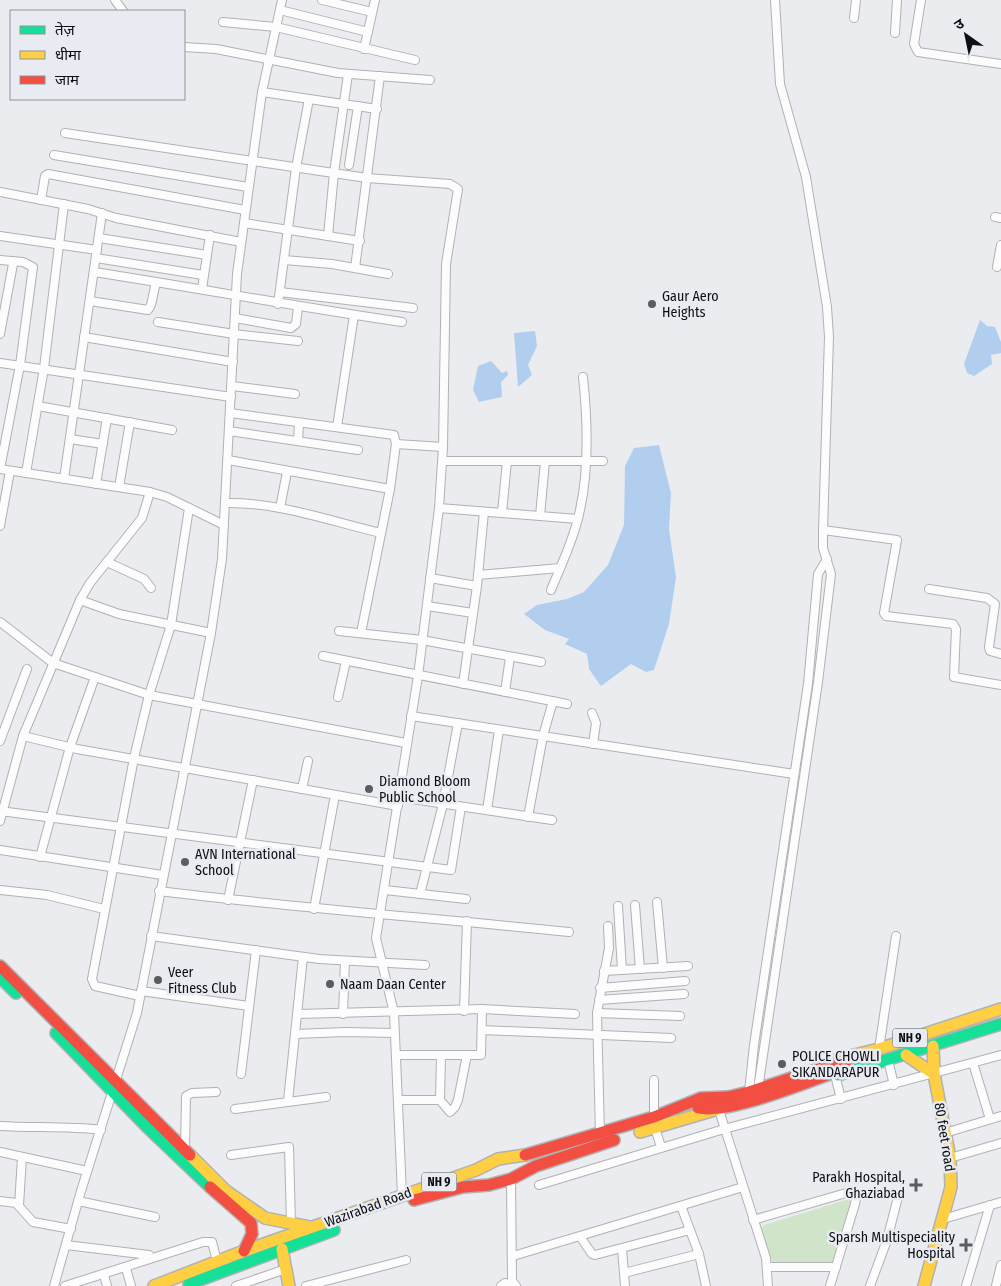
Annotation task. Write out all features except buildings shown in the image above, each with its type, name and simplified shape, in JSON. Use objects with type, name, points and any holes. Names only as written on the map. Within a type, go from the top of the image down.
[{"type":"main road","points":[[0,966],[51,1023],[215,1193],[250,1221],[253,1230],[252,1236],[244,1251]]},
{"type":"main road","points":[[0,978],[51,1023]]},
{"type":"main road","name":"Wazirabad Road","points":[[827,1073],[830,1061],[879,1049],[1001,1008]]},
{"type":"main road","name":"Wazirabad Road","points":[[184,1286],[406,1203],[463,1187],[489,1185],[511,1179],[536,1166],[654,1123],[701,1098],[725,1104],[754,1090],[888,1060],[1001,1024]]},
{"type":"main road","points":[[933,1046],[934,1074]]},
{"type":"main road","points":[[906,1055],[934,1074]]},
{"type":"main road","name":"Wazirabad Road","points":[[154,1286],[244,1251],[498,1159],[519,1157],[600,1134],[654,1123],[725,1104],[758,1100],[827,1073]]},
{"type":"main road","name":"80 feet road","points":[[924,1286],[951,1187],[950,1158],[934,1074]]},
{"type":"main road","points":[[114,1088],[185,1151],[226,1191],[252,1210],[265,1218],[310,1227]]},
{"type":"main road","points":[[478,1185],[498,1173],[492,1166],[483,1166]]},
{"type":"main road","points":[[282,1249],[289,1286]]},
{"type":"street","points":[[54,1286],[87,1171],[114,1088],[140,994],[195,705],[211,633],[220,576],[226,503],[236,296],[241,242],[262,92],[282,0]]},
{"type":"street","points":[[322,0],[372,12]]},
{"type":"street","points":[[364,49],[375,0]]},
{"type":"street","points":[[754,1090],[799,812],[831,574],[823,548],[829,337],[827,307],[806,178],[780,84],[775,0]]},
{"type":"street","points":[[854,18],[856,0]]},
{"type":"street","points":[[895,33],[898,0]]},
{"type":"street","points":[[921,0],[914,44],[918,52],[1001,64]]},
{"type":"street","points":[[280,10],[368,32]]},
{"type":"street","points":[[223,22],[276,27],[415,60]]},
{"type":"street","points":[[185,47],[216,49],[348,74],[430,80]]},
{"type":"street","points":[[328,236],[334,173],[348,74]]},
{"type":"street","points":[[355,268],[380,76]]},
{"type":"street","points":[[262,92],[377,109]]},
{"type":"street","points":[[278,304],[296,168],[309,99]]},
{"type":"street","points":[[349,164],[358,106]]},
{"type":"street","points":[[65,133],[367,178],[444,183],[458,189],[446,264],[443,461],[439,508],[418,676],[376,938],[394,1013],[402,1194]]},
{"type":"street","points":[[54,155],[248,187]]},
{"type":"street","points":[[41,200],[44,176],[48,174],[245,210]]},
{"type":"street","points":[[0,192],[64,204],[116,218],[241,242]]},
{"type":"street","points":[[26,473],[44,368],[64,204]]},
{"type":"street","points":[[64,479],[102,213]]},
{"type":"street","points":[[244,223],[360,241]]},
{"type":"street","points":[[202,289],[210,235]]},
{"type":"street","points":[[0,236],[59,244],[96,254],[204,275]]},
{"type":"street","points":[[99,238],[207,255]]},
{"type":"street","points":[[997,266],[1001,245]]},
{"type":"street","points":[[0,260],[23,262],[33,267],[20,365],[0,469],[150,492],[224,525]]},
{"type":"street","points":[[284,260],[355,268],[388,274]]},
{"type":"street","points":[[0,334],[13,264]]},
{"type":"street","points":[[94,272],[202,289],[278,304],[402,322]]},
{"type":"street","points":[[90,301],[148,310],[151,305],[156,282]]},
{"type":"street","points":[[280,292],[413,308]]},
{"type":"street","points":[[235,318],[292,328],[296,324],[298,307]]},
{"type":"street","points":[[337,427],[354,315]]},
{"type":"street","points":[[158,322],[234,334],[298,341]]},
{"type":"street","points":[[84,337],[233,362]]},
{"type":"street","points":[[0,363],[80,373],[231,397]]},
{"type":"street","points":[[551,590],[578,520],[586,461],[587,427],[583,377]]},
{"type":"street","points":[[232,386],[294,394]]},
{"type":"street","points":[[38,406],[172,430]]},
{"type":"street","points":[[230,413],[394,435],[396,444],[390,489],[361,633]]},
{"type":"street","points":[[96,484],[107,418]]},
{"type":"street","points":[[119,487],[130,422]]},
{"type":"street","points":[[298,441],[299,423]]},
{"type":"street","points":[[229,431],[358,450]]},
{"type":"street","points":[[70,438],[103,444]]},
{"type":"street","points":[[396,444],[443,447]]},
{"type":"street","points":[[228,460],[390,489]]},
{"type":"street","points":[[443,461],[603,462]]},
{"type":"street","points":[[502,513],[507,461]]},
{"type":"street","points":[[540,516],[545,461]]},
{"type":"street","points":[[0,526],[10,470]]},
{"type":"street","points":[[280,508],[287,472]]},
{"type":"street","points":[[0,821],[1,811],[23,736],[80,600],[142,518],[150,492]]},
{"type":"street","points":[[226,503],[280,508],[381,533]]},
{"type":"street","points":[[189,508],[171,625],[149,695],[134,758],[122,827],[104,909],[93,983],[99,988],[249,1006]]},
{"type":"street","points":[[439,508],[578,520]]},
{"type":"street","points":[[463,684],[477,586],[484,512]]},
{"type":"street","points":[[823,530],[896,540],[886,616],[953,624],[956,629],[954,677],[1001,685]]},
{"type":"street","points":[[754,1090],[754,1044],[808,684],[818,574],[827,558]]},
{"type":"street","points":[[107,562],[144,579],[151,588]]},
{"type":"street","points":[[478,575],[560,568]]},
{"type":"street","points":[[430,578],[477,586]]},
{"type":"street","points":[[929,589],[987,598],[992,601],[995,604],[989,646],[994,654],[1001,654]]},
{"type":"street","points":[[80,600],[119,614],[211,633]]},
{"type":"street","points":[[426,606],[473,613]]},
{"type":"street","points":[[0,622],[53,663],[149,695],[406,743]]},
{"type":"street","points":[[339,631],[422,640],[541,662]]},
{"type":"street","points":[[323,656],[567,704]]},
{"type":"street","points":[[505,692],[510,657]]},
{"type":"street","points":[[338,697],[346,661]]},
{"type":"street","points":[[0,741],[27,669]]},
{"type":"street","points":[[40,857],[49,817],[70,746],[95,677]]},
{"type":"street","points":[[528,817],[543,736],[553,701]]},
{"type":"street","points":[[592,713],[596,723],[593,744]]},
{"type":"street","points":[[411,716],[794,774]]},
{"type":"street","points":[[420,894],[443,804],[458,723]]},
{"type":"street","points":[[487,810],[499,730]]},
{"type":"street","points":[[23,736],[398,806]]},
{"type":"street","points":[[302,789],[308,761]]},
{"type":"street","points":[[228,900],[253,780]]},
{"type":"street","points":[[314,909],[335,795]]},
{"type":"street","points":[[399,797],[552,820]]},
{"type":"street","points":[[1,811],[451,870],[453,868],[461,807]]},
{"type":"street","points":[[789,810],[799,812]]},
{"type":"street","points":[[0,850],[162,875]]},
{"type":"street","points":[[0,890],[47,895],[104,909]]},
{"type":"street","points":[[385,890],[466,899]]},
{"type":"street","points":[[159,891],[380,916],[467,921],[569,932]]},
{"type":"street","points":[[657,902],[663,968]]},
{"type":"street","points":[[635,905],[640,969]]},
{"type":"street","points":[[618,906],[622,970]]},
{"type":"street","points":[[464,1011],[467,921]]},
{"type":"street","points":[[600,1134],[597,1013],[600,988],[609,948],[608,926]]},
{"type":"street","points":[[151,936],[303,957],[425,965]]},
{"type":"street","points":[[879,1049],[896,936]]},
{"type":"street","points":[[241,1074],[256,950]]},
{"type":"street","points":[[288,1101],[303,957]]},
{"type":"street","points":[[343,1014],[345,961]]},
{"type":"street","points":[[604,971],[688,966]]},
{"type":"street","points":[[600,988],[685,981]]},
{"type":"street","points":[[599,1000],[684,994]]},
{"type":"street","points":[[396,1055],[481,1055],[482,1009]]},
{"type":"street","points":[[297,1014],[394,1013],[482,1009],[575,1014]]},
{"type":"street","points":[[597,1013],[680,1016]]},
{"type":"street","points":[[482,1030],[671,1038]]},
{"type":"street","points":[[295,1034],[394,1033]]},
{"type":"street","points":[[441,1055],[440,1100],[450,1112],[455,1107],[467,1055]]},
{"type":"street","points":[[539,1185],[724,1129],[1001,1055]]},
{"type":"street","points":[[888,1060],[894,1085]]},
{"type":"street","points":[[973,1063],[990,1120]]},
{"type":"street","points":[[827,1073],[841,1099]]},
{"type":"street","points":[[654,1080],[654,1123],[661,1147]]},
{"type":"street","points":[[185,1151],[186,1096],[192,1093],[216,1092]]},
{"type":"street","points":[[234,1108],[326,1098]]},
{"type":"street","points":[[399,1100],[440,1100]]},
{"type":"street","points":[[725,1104],[724,1129],[768,1267],[768,1286]]},
{"type":"street","points":[[945,1133],[1001,1116]]},
{"type":"street","points":[[0,1126],[40,1129],[69,1126],[101,1130]]},
{"type":"street","points":[[950,1158],[1001,1143]]},
{"type":"street","points":[[231,1154],[289,1147],[291,1224]]},
{"type":"street","points":[[0,1152],[87,1171]]},
{"type":"street","points":[[19,1205],[22,1158]]},
{"type":"street","points":[[511,1179],[512,1281],[515,1286]]},
{"type":"street","points":[[513,1256],[581,1238],[743,1187]]},
{"type":"street","points":[[753,1220],[846,1193],[852,1194],[856,1199],[855,1204],[830,1286]]},
{"type":"street","points":[[870,1286],[887,1240],[898,1197]]},
{"type":"street","points":[[0,1201],[16,1203],[32,1222],[71,1228]]},
{"type":"street","points":[[78,1201],[155,1217]]},
{"type":"street","points":[[943,1219],[1001,1202]]},
{"type":"street","points":[[966,1286],[990,1205]]},
{"type":"street","points":[[681,1206],[699,1254],[704,1286]]},
{"type":"street","points":[[581,1238],[592,1254],[622,1249],[690,1230]]},
{"type":"street","points":[[66,1286],[203,1242],[212,1242],[217,1261]]},
{"type":"street","points":[[66,1245],[149,1255]]},
{"type":"street","points":[[622,1249],[625,1286]]},
{"type":"street","points":[[624,1273],[699,1254]]},
{"type":"street","points":[[306,1286],[406,1260]]},
{"type":"street","points":[[996,1286],[1001,1265]]},
{"type":"street","points":[[768,1267],[836,1267]]},
{"type":"street","points":[[126,1268],[131,1286]]},
{"type":"street","points":[[236,1286],[286,1269]]},
{"type":"street","points":[[104,1275],[107,1286]]},
{"type":"street","points":[[501,1286],[505,1283],[515,1286]]},
{"type":"green space","points":[[849,1199],[856,1201],[839,1266],[773,1263],[761,1229],[764,1225]]},
{"type":"water","points":[[980,320],[987,326],[995,327],[1001,342],[1001,353],[991,355],[992,364],[974,376],[967,373],[964,364]]},
{"type":"water","points":[[535,331],[537,346],[528,365],[532,375],[518,387],[514,333]]},
{"type":"water","points":[[491,361],[502,373],[507,371],[508,375],[501,382],[502,397],[479,402],[473,390],[478,366]]},
{"type":"water","points":[[659,445],[671,493],[669,529],[676,577],[669,624],[654,670],[646,672],[631,664],[601,686],[589,669],[587,654],[565,644],[569,639],[545,630],[524,614],[537,605],[567,599],[584,592],[608,565],[624,525],[625,466],[634,448]]},
{"type":"traffic: fast","points":[[0,977],[16,993]]},
{"type":"traffic: fast","points":[[838,1075],[1001,1024]]},
{"type":"traffic: fast","points":[[56,1033],[146,1126],[210,1187]]},
{"type":"traffic: fast","points":[[189,1284],[334,1230]]},
{"type":"traffic: slow","points":[[834,1060],[879,1049],[1001,1009]]},
{"type":"traffic: slow","points":[[924,1286],[951,1187],[950,1158],[934,1074],[933,1046]]},
{"type":"traffic: slow","points":[[906,1055],[934,1074]]},
{"type":"traffic: slow","points":[[640,1132],[728,1106]]},
{"type":"traffic: slow","points":[[190,1155],[226,1191],[265,1218],[310,1227]]},
{"type":"traffic: slow","points":[[154,1286],[244,1251],[476,1170],[498,1159],[525,1155]]},
{"type":"traffic: slow","points":[[282,1249],[289,1286]]},
{"type":"traffic: jam","points":[[0,966],[190,1155]]},
{"type":"traffic: jam","points":[[843,1061],[846,1067],[844,1069],[749,1102],[712,1109],[698,1108],[703,1103],[749,1092],[843,1061]]},
{"type":"traffic: jam","points":[[525,1155],[654,1117],[701,1098],[729,1097]]},
{"type":"traffic: jam","points":[[414,1200],[463,1187],[489,1185],[511,1179],[536,1166],[614,1140]]},
{"type":"traffic: jam","points":[[210,1187],[251,1223],[252,1234],[244,1251]]},
{"type":"place","name":"Gaur Aero Heights","points":[[652,304]]},
{"type":"place","name":"Diamond Bloom Public School","points":[[369,789]]},
{"type":"place","name":"AVN International School","points":[[185,862]]},
{"type":"place","name":"Veer Fitness Club","points":[[158,980]]},
{"type":"place","name":"Naam Daan Center","points":[[330,984]]},
{"type":"place","name":"POLICE CHOWLI SIKANDARAPUR","points":[[782,1064]]},
{"type":"place","name":"Parakh Hospital, Ghaziabad","points":[[916,1185]]},
{"type":"place","name":"Sparsh Multispeciality Hospital","points":[[966,1245]]}]
